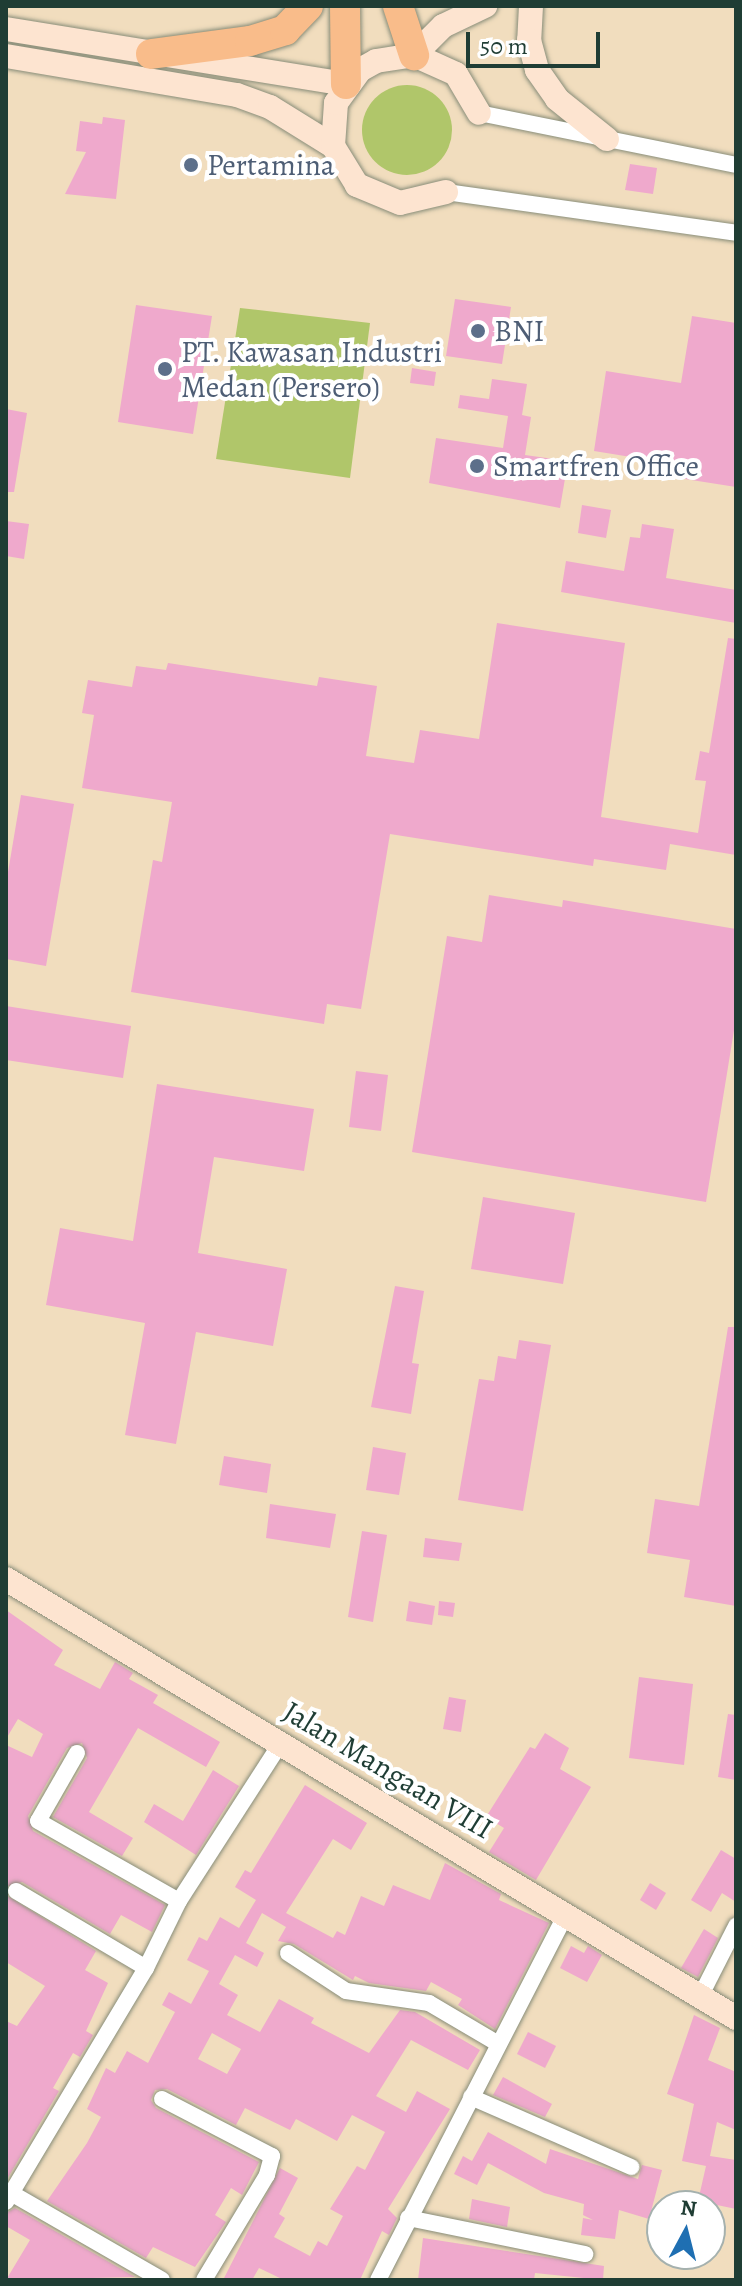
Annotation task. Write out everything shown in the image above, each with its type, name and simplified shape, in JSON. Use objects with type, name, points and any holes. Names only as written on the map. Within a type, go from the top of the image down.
[{"type":"highway","points":[[151,54],[250,41],[285,30],[308,6]]},
{"type":"highway","points":[[345,6],[346,84]]},
{"type":"highway","points":[[398,6],[414,55]]},
{"type":"street","points":[[414,55],[443,26],[485,6]]},
{"type":"street","points":[[531,6],[529,40],[537,70],[557,99],[607,139]]},
{"type":"street","points":[[6,29],[346,84]]},
{"type":"street","points":[[333,146],[336,103],[346,84],[376,61],[414,55],[456,74],[479,113],[736,165]]},
{"type":"street","points":[[6,56],[237,95],[270,107],[333,146],[357,185],[377,198],[423,201],[446,192],[736,233]]},
{"type":"street","name":"Jalan Mangaan VIII","points":[[6,1579],[736,2018]]},
{"type":"street","points":[[162,2280],[9,2198],[146,1968],[179,1901],[281,1743]]},
{"type":"street","points":[[77,1753],[38,1821],[179,1901]]},
{"type":"street","points":[[16,1891],[146,1968]]},
{"type":"street","points":[[378,2280],[497,2043],[565,1916]]},
{"type":"street","points":[[700,1997],[736,1926]]},
{"type":"street","points":[[288,1953],[346,1991],[429,2003],[497,2043]]},
{"type":"street","points":[[471,2097],[631,2167]]},
{"type":"street","points":[[162,2099],[272,2156],[267,2175],[204,2280]]},
{"type":"street","points":[[408,2218],[585,2254]]},
{"type":"green space","points":[[407,85],[424,88],[439,98],[449,113],[452,130],[449,147],[439,162],[424,172],[407,175],[390,172],[375,162],[365,147],[362,130],[365,113],[375,98],[390,88]]},
{"type":"green space","points":[[240,308],[370,323],[350,478],[216,459]]},
{"type":"building","points":[[103,117],[125,120],[116,199],[65,194],[86,152],[76,151],[80,121],[102,124]]},
{"type":"building","points":[[630,164],[657,168],[653,194],[625,190]]},
{"type":"building","name":"BNI","points":[[455,299],[511,307],[502,364],[446,356]]},
{"type":"building","name":"PT. Kawasan Industri Medan (Persero)","points":[[136,305],[212,316],[193,434],[118,422]]},
{"type":"building","points":[[692,316],[736,323],[736,487],[666,476],[668,463],[594,451],[606,371],[681,383]]},
{"type":"building","points":[[412,368],[436,372],[434,386],[410,383]]},
{"type":"building","points":[[492,379],[527,384],[522,415],[531,417],[525,455],[568,461],[560,508],[429,483],[436,438],[503,448],[508,416],[458,408],[460,395],[489,399]]},
{"type":"building","points":[[6,409],[27,413],[14,492],[6,492]]},
{"type":"building","points":[[582,505],[611,510],[606,538],[578,533]]},
{"type":"building","points":[[6,521],[29,524],[24,559],[6,556]]},
{"type":"building","points":[[642,524],[674,529],[666,578],[736,590],[736,623],[561,592],[566,561],[624,571],[630,537],[640,538]]},
{"type":"building","points":[[497,623],[625,643],[601,817],[698,833],[706,781],[695,780],[700,751],[709,753],[728,638],[736,639],[736,855],[670,844],[666,870],[594,859],[593,866],[390,834],[361,1009],[327,1004],[324,1024],[131,992],[153,860],[162,862],[172,802],[82,788],[94,715],[82,713],[88,680],[132,687],[136,666],[166,670],[168,663],[317,686],[319,677],[377,686],[366,756],[414,763],[420,730],[479,739]]},
{"type":"building","points":[[21,795],[74,804],[46,966],[6,959],[6,884]]},
{"type":"building","points":[[489,895],[562,907],[563,900],[736,929],[736,1018],[706,1202],[412,1152],[447,936],[482,942]]},
{"type":"building","points":[[6,1006],[131,1026],[123,1078],[6,1060]]},
{"type":"building","points":[[356,1071],[388,1075],[381,1131],[349,1127]]},
{"type":"building","points":[[157,1084],[314,1109],[304,1171],[214,1157],[198,1253],[287,1269],[273,1346],[196,1332],[176,1444],[125,1435],[145,1323],[46,1305],[60,1228],[133,1241]]},
{"type":"building","points":[[483,1197],[575,1213],[563,1284],[471,1269]]},
{"type":"building","points":[[395,1286],[424,1291],[412,1363],[419,1364],[411,1414],[371,1407]]},
{"type":"building","points":[[728,1327],[736,1327],[736,1606],[684,1597],[690,1560],[647,1553],[655,1499],[699,1506]]},
{"type":"building","points":[[519,1340],[551,1345],[523,1511],[458,1500],[479,1379],[494,1381],[498,1356],[516,1359]]},
{"type":"building","points":[[373,1447],[406,1453],[399,1495],[366,1490]]},
{"type":"building","points":[[224,1456],[271,1464],[267,1493],[219,1485]]},
{"type":"building","points":[[270,1504],[336,1514],[330,1548],[266,1538]]},
{"type":"building","points":[[362,1531],[387,1535],[373,1622],[348,1617]]},
{"type":"building","points":[[425,1538],[462,1543],[459,1561],[423,1557]]},
{"type":"building","points":[[409,1601],[435,1606],[432,1625],[406,1621]]},
{"type":"building","points":[[439,1601],[455,1603],[453,1617],[438,1615]]},
{"type":"building","points":[[6,1610],[63,1650],[54,1665],[100,1689],[115,1662],[133,1673],[129,1679],[158,1695],[153,1703],[220,1742],[206,1767],[138,1728],[89,1812],[133,1838],[122,1856],[53,1817],[87,1758],[82,1743],[67,1748],[28,1816],[33,1831],[165,1905],[152,1932],[121,1915],[110,1934],[22,1882],[6,1887],[6,1745],[32,1757],[43,1734],[18,1719],[6,1739]]},
{"type":"building","points":[[639,1677],[693,1684],[684,1765],[629,1758]]},
{"type":"building","points":[[449,1697],[466,1700],[461,1732],[443,1729]]},
{"type":"building","points":[[728,1714],[736,1715],[736,1780],[718,1777]]},
{"type":"building","points":[[545,1733],[569,1748],[560,1769],[591,1787],[536,1880],[489,1852],[504,1828],[486,1817],[530,1747],[535,1749]]},
{"type":"building","points":[[213,1770],[239,1786],[196,1855],[144,1822],[154,1804],[183,1821]]},
{"type":"building","points":[[305,1785],[367,1823],[351,1850],[333,1839],[286,1913],[333,1938],[337,1931],[345,1935],[361,1896],[384,1906],[393,1885],[430,1900],[445,1863],[501,1894],[499,1900],[549,1923],[495,2029],[458,2005],[462,1999],[431,1982],[426,1991],[369,1983],[355,1976],[353,1980],[294,1944],[278,1941],[286,1927],[262,1913],[246,1943],[264,1953],[257,1967],[235,1955],[219,1984],[238,1995],[227,2015],[260,2032],[279,1999],[314,2018],[311,2023],[369,2053],[400,2010],[415,2012],[480,2050],[468,2070],[411,2040],[376,2096],[406,2112],[417,2091],[450,2109],[388,2209],[397,2218],[389,2235],[382,2231],[360,2280],[284,2280],[259,2268],[252,2280],[223,2280],[280,2168],[298,2178],[279,2214],[285,2218],[274,2237],[310,2256],[318,2241],[327,2246],[343,2216],[330,2209],[357,2166],[365,2170],[385,2132],[352,2115],[337,2141],[296,2119],[290,2130],[245,2108],[236,2125],[167,2089],[155,2090],[151,2100],[156,2108],[259,2162],[242,2195],[231,2188],[215,2215],[226,2222],[195,2267],[153,2247],[146,2258],[26,2189],[47,2201],[87,2143],[101,2117],[87,2109],[106,2068],[115,2073],[127,2051],[148,2063],[175,2012],[162,2005],[169,1992],[191,2004],[209,1971],[187,1960],[199,1937],[207,1941],[220,1917],[239,1928],[256,1900],[235,1887],[245,1870],[251,1873]],"holes":[[[212,2033],[241,2049],[227,2074],[198,2059]]]},
{"type":"building","points":[[721,1850],[736,1859],[736,1902],[722,1893],[711,1912],[691,1900]]},
{"type":"building","points":[[650,1883],[666,1893],[656,1910],[640,1900]]},
{"type":"building","points":[[6,1895],[96,1951],[85,1970],[108,1983],[86,2031],[93,2035],[80,2057],[73,2053],[53,2088],[59,2091],[6,2181],[6,2021],[17,2026],[45,1986],[6,1962]]},
{"type":"building","points":[[704,1929],[718,1938],[698,1977],[681,1968]]},
{"type":"building","points":[[571,1946],[584,1953],[588,1946],[602,1955],[587,1982],[560,1968]]},
{"type":"building","points":[[694,2015],[720,2028],[708,2060],[736,2072],[736,2130],[717,2122],[710,2156],[736,2160],[736,2209],[726,2207],[726,2190],[701,2190],[706,2166],[682,2161],[694,2104],[667,2094]]},
{"type":"building","points":[[528,2032],[556,2046],[545,2068],[517,2054]]},
{"type":"building","points":[[503,2077],[552,2104],[545,2117],[493,2095]]},
{"type":"building","points":[[488,2132],[546,2164],[550,2149],[638,2179],[642,2165],[662,2170],[657,2190],[646,2190],[646,2218],[619,2210],[615,2239],[581,2235],[583,2218],[593,2220],[583,2215],[584,2204],[544,2193],[488,2163],[477,2185],[454,2174],[463,2156],[472,2161]]},
{"type":"building","points":[[472,2199],[510,2207],[507,2227],[469,2219]]},
{"type":"building","points":[[15,2208],[135,2277],[6,2280],[30,2240],[6,2226],[6,2213]]},
{"type":"building","points":[[423,2238],[604,2266],[603,2280],[535,2273],[534,2280],[418,2280]]},
{"type":"place","name":"Pertamina","points":[[191,165]]},
{"type":"place","name":"BNI","points":[[478,331]]},
{"type":"place","name":"PT. Kawasan Industri Medan (Persero)","points":[[165,369]]},
{"type":"place","name":"Smartfren Office","points":[[477,466]]}]
